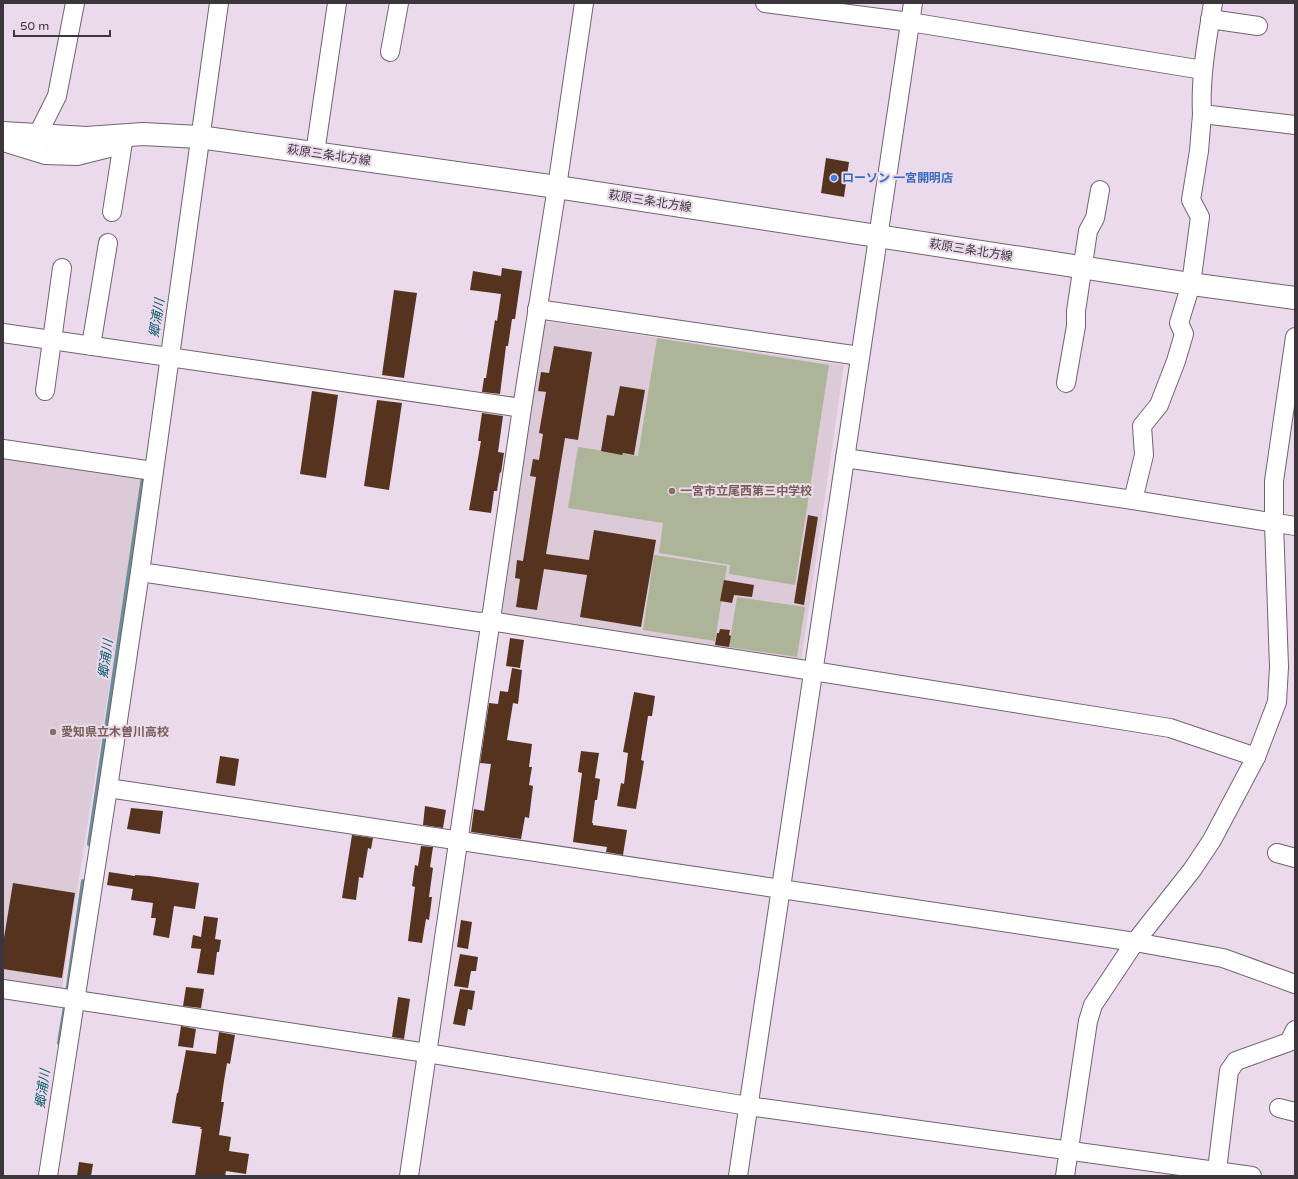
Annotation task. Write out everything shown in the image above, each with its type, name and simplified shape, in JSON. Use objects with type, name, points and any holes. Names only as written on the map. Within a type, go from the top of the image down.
[{"type":"main road","name":"萩原三条北方線","points":[[3,133],[86,138],[142,134],[199,137],[557,187],[1191,284],[1295,298]]},
{"type":"street","points":[[37,136],[57,96],[75,3]]},
{"type":"street","points":[[48,1176],[140,572],[199,137],[219,3]]},
{"type":"street","points":[[315,153],[337,3]]},
{"type":"street","points":[[390,52],[399,3]]},
{"type":"street","points":[[409,1176],[490,621],[584,3]]},
{"type":"street","points":[[765,3],[910,22],[1203,70]]},
{"type":"street","points":[[738,1176],[913,3]]},
{"type":"street","points":[[1133,500],[1144,455],[1142,426],[1159,405],[1176,361],[1184,334],[1179,323],[1191,284],[1200,217],[1191,200],[1199,151],[1203,70],[1212,11],[1258,26]]},
{"type":"street","points":[[1202,114],[1295,125]]},
{"type":"street","points":[[3,142],[44,155],[77,156],[109,148],[124,136]]},
{"type":"street","points":[[112,212],[124,136]]},
{"type":"street","points":[[1066,383],[1076,326],[1076,311],[1088,231],[1095,218],[1100,190]]},
{"type":"street","points":[[91,346],[108,243]]},
{"type":"street","points":[[44,391],[62,268]]},
{"type":"street","points":[[537,309],[860,356]]},
{"type":"street","points":[[3,333],[522,408]]},
{"type":"street","points":[[1065,1176],[1088,1021],[1093,1005],[1135,942],[1192,870],[1212,840],[1256,757],[1277,702],[1279,667],[1274,481],[1295,337]]},
{"type":"street","points":[[3,449],[153,471]]},
{"type":"street","points":[[845,458],[1133,500],[1295,526]]},
{"type":"street","points":[[140,572],[479,622],[490,621],[1170,728],[1256,757]]},
{"type":"street","points":[[108,788],[1135,942],[1223,958],[1295,984]]},
{"type":"street","points":[[1277,853],[1295,858]]},
{"type":"street","points":[[3,989],[427,1053],[748,1106],[1252,1176]]},
{"type":"street","points":[[1217,1170],[1229,1071],[1236,1061],[1289,1042],[1295,1030]]},
{"type":"shaded area","name":"一宮市立尾西第三中学校","points":[[543,321],[844,365],[801,662],[500,618]]},
{"type":"shaded area","name":"愛知県立木曽川高校","points":[[3,457],[142,478],[61,993],[3,985]]},
{"type":"green space","points":[[657,338],[829,365],[795,585],[729,574],[730,565],[659,553],[663,523],[568,508],[578,447],[638,456]]},
{"type":"green space","points":[[654,555],[727,566],[715,641],[643,630]]},
{"type":"green space","points":[[737,597],[805,607],[797,657],[729,647]]},
{"type":"building","points":[[826,158],[849,162],[844,197],[821,193]]},
{"type":"building","points":[[502,268],[522,271],[515,319],[512,319],[508,346],[506,346],[500,394],[482,392],[484,378],[486,378],[495,320],[497,321],[501,294],[470,290],[473,271],[501,276]]},
{"type":"building","points":[[394,290],[417,293],[404,378],[382,375]]},
{"type":"building","points":[[554,346],[592,352],[578,440],[565,438],[546,554],[589,560],[594,530],[656,540],[641,627],[580,617],[587,575],[544,569],[537,610],[516,607],[520,579],[515,578],[517,560],[523,561],[536,477],[530,476],[533,459],[539,460],[543,434],[539,433],[546,392],[538,391],[541,372],[549,373]]},
{"type":"building","points":[[620,386],[645,390],[634,455],[623,453],[622,455],[601,451],[607,415],[614,416]]},
{"type":"building","points":[[312,391],[338,395],[326,478],[300,474]]},
{"type":"building","points":[[377,400],[402,403],[389,490],[364,486]]},
{"type":"building","points":[[482,413],[503,416],[498,452],[504,453],[497,491],[494,491],[491,513],[469,510],[481,441],[478,441]]},
{"type":"building","points":[[808,515],[818,517],[804,605],[794,603]]},
{"type":"building","points":[[724,580],[754,585],[752,597],[734,595],[732,603],[720,601]]},
{"type":"building","points":[[720,629],[730,630],[729,635],[731,636],[729,647],[715,645],[717,633],[719,633]]},
{"type":"building","points":[[510,638],[524,640],[520,668],[506,666]]},
{"type":"building","points":[[512,668],[522,670],[518,704],[513,703],[507,740],[532,744],[529,767],[532,767],[529,785],[533,786],[529,818],[525,817],[521,839],[471,832],[474,809],[484,811],[491,764],[480,763],[489,703],[498,704],[500,691],[508,692]]},
{"type":"building","points":[[634,692],[655,696],[652,716],[648,716],[641,760],[644,761],[636,809],[617,806],[621,783],[624,784],[628,753],[623,752]]},
{"type":"building","points":[[581,751],[599,753],[595,778],[600,779],[592,823],[593,825],[627,830],[623,855],[606,852],[607,847],[573,842],[582,773],[578,772]]},
{"type":"building","points":[[220,756],[239,759],[235,786],[216,783]]},
{"type":"building","points":[[425,806],[446,810],[443,828],[423,825]]},
{"type":"building","points":[[131,808],[163,811],[160,834],[127,829]]},
{"type":"building","points":[[352,835],[373,838],[371,849],[368,848],[363,878],[359,877],[356,900],[342,898]]},
{"type":"building","points":[[421,846],[433,847],[430,867],[433,868],[429,897],[432,897],[429,920],[426,919],[422,943],[408,941],[415,887],[412,886],[415,865],[418,866]]},
{"type":"building","points":[[109,872],[199,883],[195,909],[174,906],[169,938],[153,935],[156,918],[151,918],[153,903],[131,900],[133,889],[107,885]]},
{"type":"building","points":[[13,883],[75,893],[62,978],[3,969],[3,944]]},
{"type":"building","points":[[204,916],[218,918],[215,939],[221,940],[219,952],[217,952],[214,975],[197,973],[201,949],[191,948],[193,935],[201,937]]},
{"type":"building","points":[[461,920],[472,922],[468,949],[457,947]]},
{"type":"building","points":[[460,954],[478,957],[476,971],[471,971],[468,988],[454,986]]},
{"type":"building","points":[[186,987],[204,989],[201,1008],[183,1006]]},
{"type":"building","points":[[460,989],[475,991],[472,1010],[468,1009],[465,1026],[453,1024]]},
{"type":"building","points":[[398,997],[410,999],[404,1039],[392,1037]]},
{"type":"building","points":[[181,1026],[196,1029],[193,1048],[178,1046]]},
{"type":"building","points":[[219,1032],[235,1035],[230,1064],[227,1063],[224,1081],[221,1102],[224,1102],[219,1135],[231,1137],[229,1151],[249,1154],[246,1174],[226,1171],[225,1176],[195,1176],[202,1129],[200,1129],[201,1127],[172,1123],[177,1093],[186,1050],[216,1054]]},
{"type":"building","points":[[79,1162],[93,1164],[91,1176],[77,1176]]},
{"type":"waterway","name":"郷浦川","points":[[89,844],[143,477]]},
{"type":"waterway","name":"郷浦川","points":[[67,993],[83,881]]},
{"type":"waterway","name":"郷浦川","points":[[59,1043],[65,1006]]},
{"type":"place","name":"ローソン 一宮開明店","points":[[834,178]]},
{"type":"place","name":"一宮市立尾西第三中学校","points":[[672,491]]},
{"type":"place","name":"愛知県立木曽川高校","points":[[53,732]]}]
